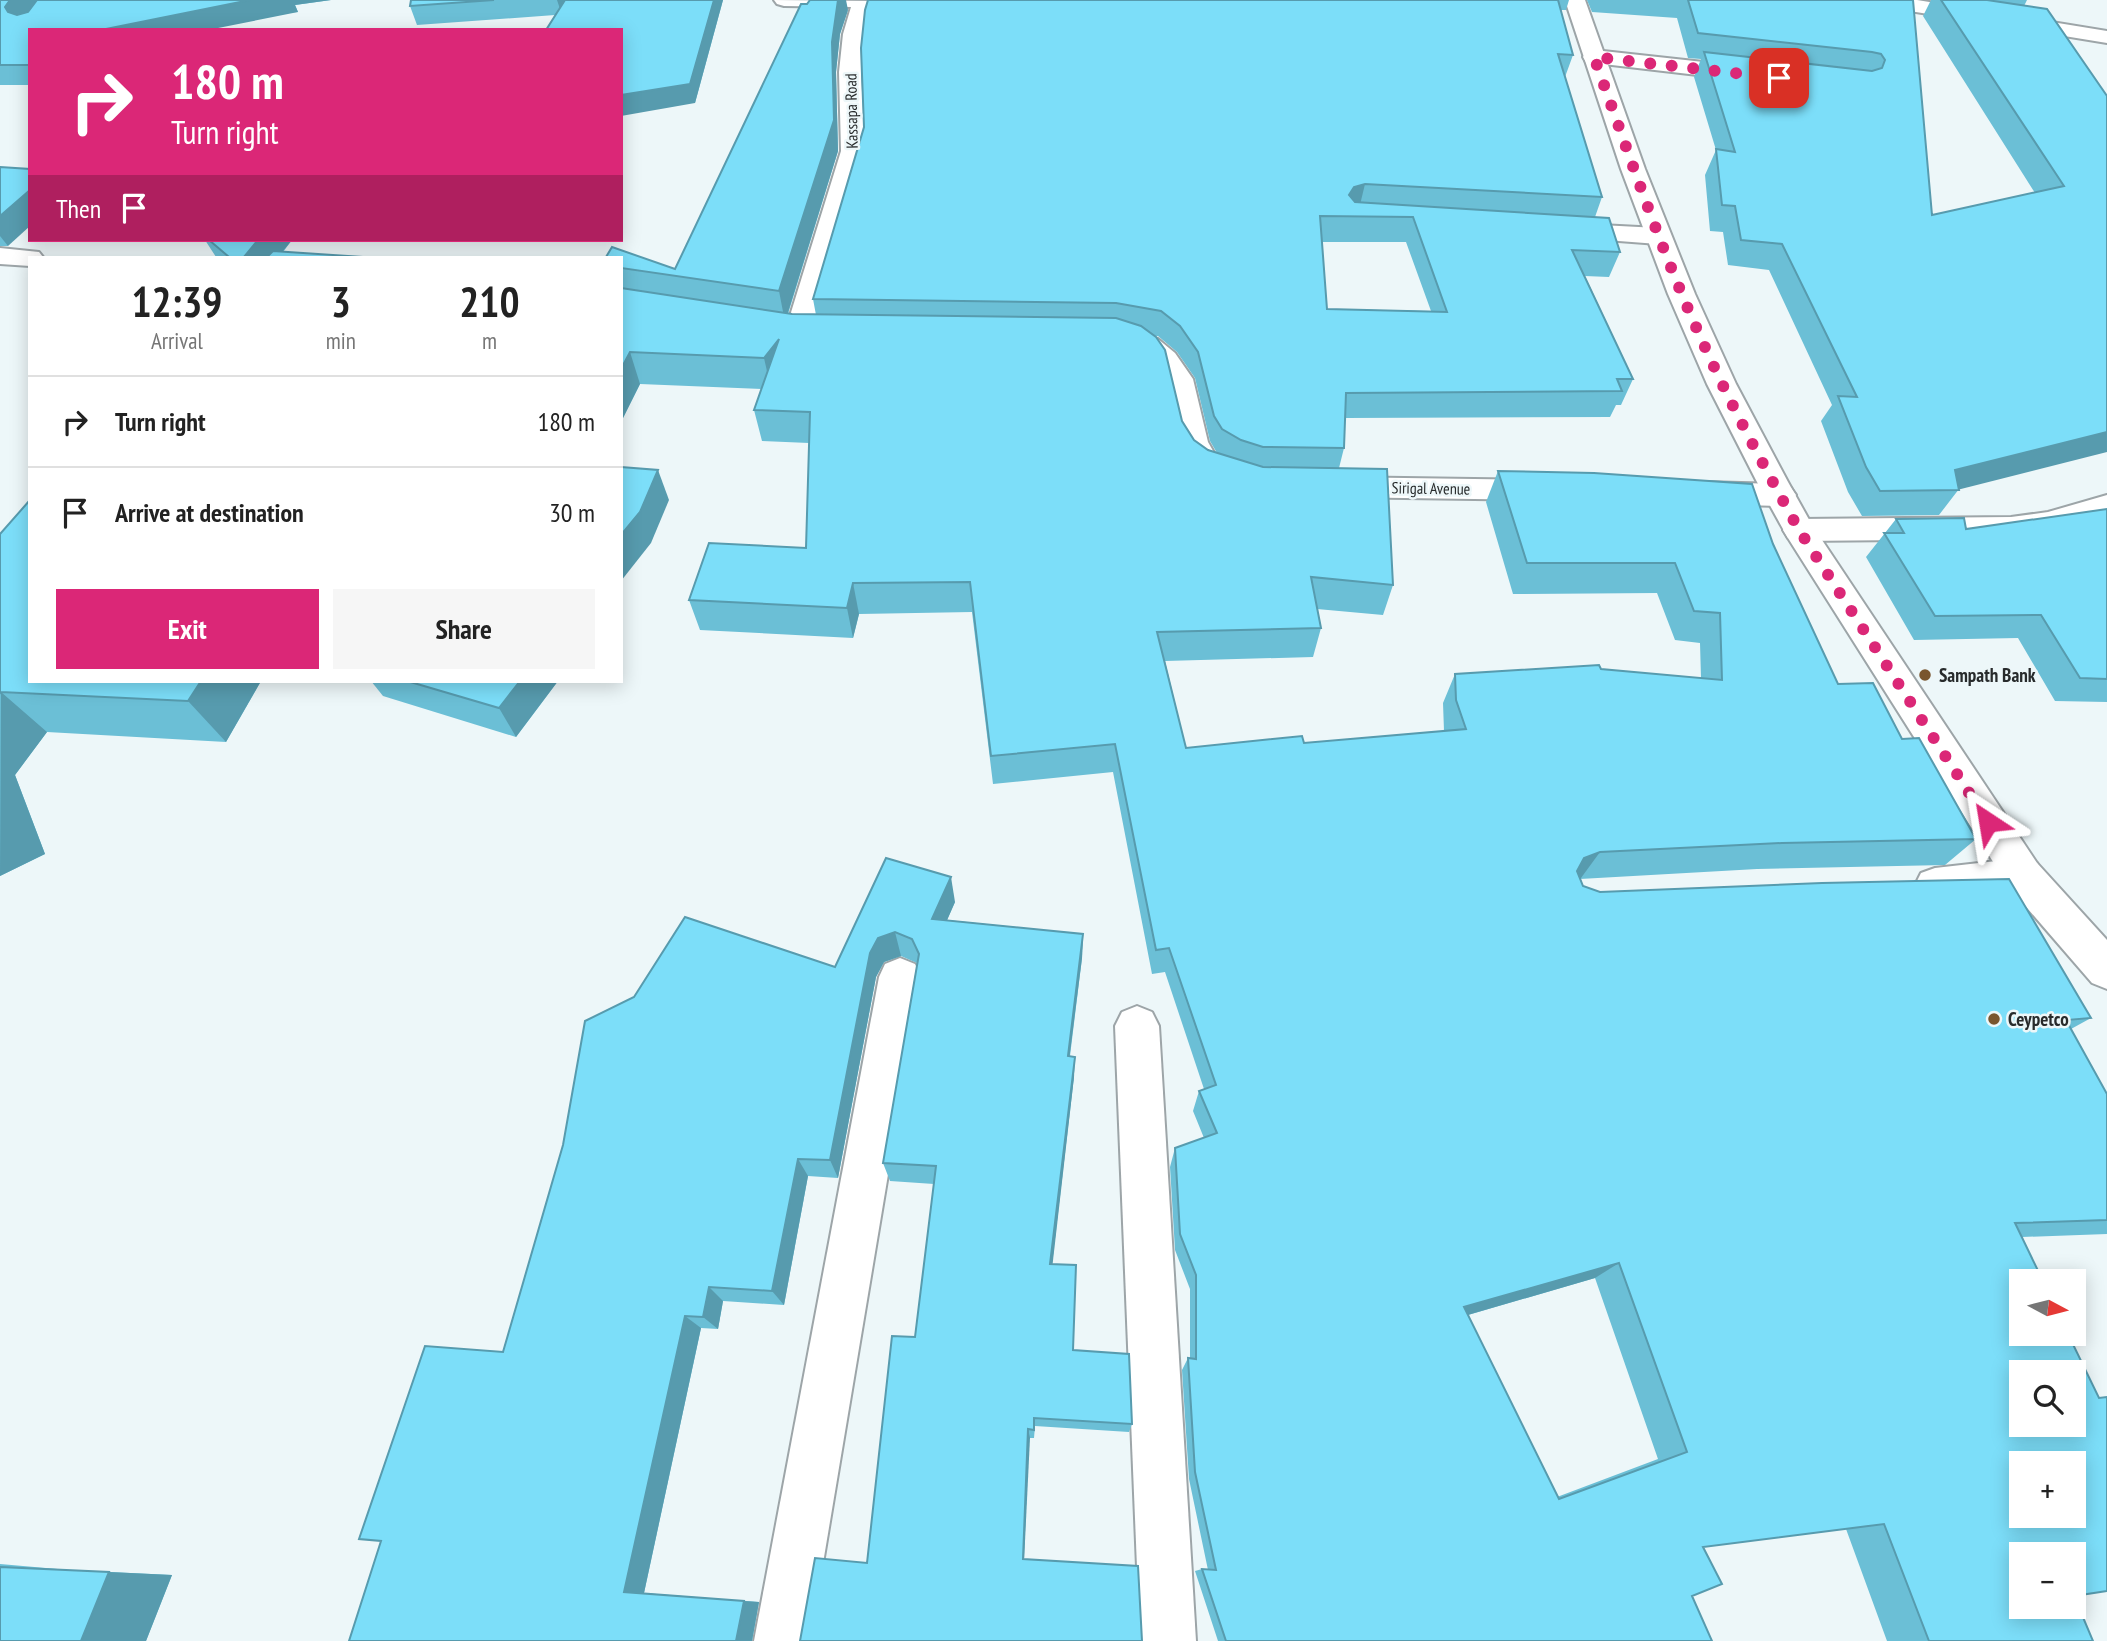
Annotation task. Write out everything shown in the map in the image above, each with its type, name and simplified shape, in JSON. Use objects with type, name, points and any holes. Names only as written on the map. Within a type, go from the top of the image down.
[{"type":"street","points":[[785,0],[877,1]]},
{"type":"street","points":[[1575,0],[1658,236],[1700,338],[1799,530],[2023,875],[2107,970]]},
{"type":"street","points":[[1879,0],[2107,37]]},
{"type":"street","name":"Kassapa Road","points":[[798,334],[853,151],[850,72],[854,34],[863,1]]},
{"type":"street","points":[[1594,57],[1775,77]]},
{"type":"street","points":[[1535,229],[1658,236]]},
{"type":"street","points":[[0,257],[28,258]]},
{"type":"street","points":[[1101,339],[1148,345],[1165,359],[1179,379],[1193,442],[1204,463],[1225,475],[1246,482]]},
{"type":"street","name":"Sirigal Avenue","points":[[1312,486],[1573,491]]},
{"type":"street","points":[[1670,493],[1780,495]]},
{"type":"street","points":[[1799,530],[2011,528],[2048,523],[2107,506]]},
{"type":"street","points":[[1904,886],[1945,885],[2023,875]]},
{"type":"street","points":[[782,1641],[900,977]]},
{"type":"street","points":[[1138,1026],[1168,1641]]},
{"type":"building","points":[[0,0],[10,0],[5,7],[8,12],[17,15],[28,12],[37,0],[250,0],[111,28],[28,28],[28,65],[0,65]]},
{"type":"building","points":[[411,0],[494,0],[410,6]]},
{"type":"building","points":[[565,0],[714,0],[690,84],[623,95],[623,28],[547,28]]},
{"type":"building","points":[[810,0],[838,0],[832,42],[834,120],[779,291],[623,268],[623,256],[607,256],[612,247],[675,269],[801,4],[807,4]]},
{"type":"building","points":[[868,0],[1558,0],[1573,55],[1558,54],[1602,197],[1365,184],[1354,187],[1349,195],[1355,202],[1609,218],[1620,252],[1572,250],[1633,379],[1617,379],[1622,391],[1346,393],[1344,448],[1263,447],[1241,440],[1222,429],[1214,416],[1198,352],[1180,326],[1161,311],[1116,303],[813,299],[864,127],[861,48]],"holes":[[[1320,216],[1413,217],[1447,312],[1327,309]]]},
{"type":"building","points":[[1688,0],[1913,0],[1932,215],[2064,186],[1941,0],[1987,0],[2047,9],[2107,96],[2107,432],[1955,470],[1959,490],[1880,491],[1866,467],[1838,396],[1857,397],[1782,244],[1741,240],[1735,206],[1722,205],[1716,149],[1735,152],[1704,52],[1872,71],[1882,68],[1885,60],[1881,54],[1872,52],[1698,33]]},
{"type":"building","points":[[0,167],[28,169],[28,192],[0,216]]},
{"type":"building","points":[[211,242],[256,242],[245,256],[228,256]]},
{"type":"building","points":[[273,251],[348,256],[268,256]]},
{"type":"building","points":[[623,288],[792,314],[1116,318],[1141,326],[1156,337],[1165,350],[1182,421],[1194,440],[1208,450],[1263,467],[1387,469],[1393,585],[1311,577],[1321,628],[1157,632],[1186,748],[1302,736],[1304,743],[1466,729],[1456,700],[1455,674],[1599,665],[1601,669],[1722,680],[1720,613],[1694,611],[1675,563],[1527,563],[1498,471],[1594,473],[1752,484],[1773,544],[1838,684],[1873,683],[1902,739],[1919,738],[1976,839],[1782,843],[1600,852],[1584,858],[1577,871],[1583,886],[1600,892],[2009,879],[2091,1018],[2066,1020],[2107,1094],[2107,1220],[2015,1223],[2037,1269],[2009,1269],[2009,1346],[2074,1346],[2081,1360],[2009,1360],[2009,1437],[2086,1437],[2086,1371],[2099,1398],[2107,1397],[2107,1591],[2086,1594],[2086,1542],[2009,1542],[2009,1619],[2084,1619],[2093,1641],[1929,1641],[1884,1524],[1703,1547],[1722,1584],[1692,1596],[1712,1641],[1226,1641],[1202,1569],[1216,1570],[1195,1472],[1188,1358],[1196,1359],[1196,1275],[1180,1234],[1175,1148],[1217,1133],[1199,1091],[1216,1085],[1169,948],[1156,950],[1115,744],[991,756],[970,582],[853,583],[847,608],[689,600],[709,543],[806,548],[810,412],[754,410],[779,339],[764,358],[630,352],[623,365]],"holes":[[[1619,1263],[1687,1452],[1559,1499],[1464,1307]]]},
{"type":"building","points":[[623,467],[658,470],[640,512],[623,533]]},
{"type":"building","points":[[28,502],[28,683],[200,683],[188,701],[0,693],[0,534]]},
{"type":"building","points":[[2107,509],[2107,679],[2080,678],[2041,615],[1935,616],[1884,533],[1904,533],[1896,519],[1964,518],[1966,529]]},
{"type":"building","points":[[414,683],[518,683],[499,708]]},
{"type":"building","points":[[886,858],[951,877],[932,919],[1083,934],[1068,1056],[1075,1057],[1050,1264],[1076,1265],[1073,1350],[1129,1354],[1132,1424],[1034,1418],[1034,1430],[1028,1429],[1023,1559],[1138,1566],[1142,1641],[800,1641],[815,1558],[867,1563],[892,1336],[915,1337],[936,1166],[883,1163],[919,954],[912,939],[895,932],[878,938],[870,953],[830,1160],[798,1159],[772,1291],[709,1287],[703,1317],[685,1316],[624,1592],[744,1601],[736,1641],[349,1641],[381,1541],[359,1539],[425,1346],[503,1352],[563,1145],[585,1021],[634,997],[685,917],[835,967]]},
{"type":"building","points":[[0,1567],[109,1572],[81,1641],[0,1641]]},
{"type":"place","name":"Sampath Bank","points":[[1925,675]]},
{"type":"place","name":"Ceypetco","points":[[1994,1019]]},
{"type":"route","points":[[1779,78],[1594,57],[1658,236],[1700,338],[1780,495],[1799,530],[1988,822]]}]
